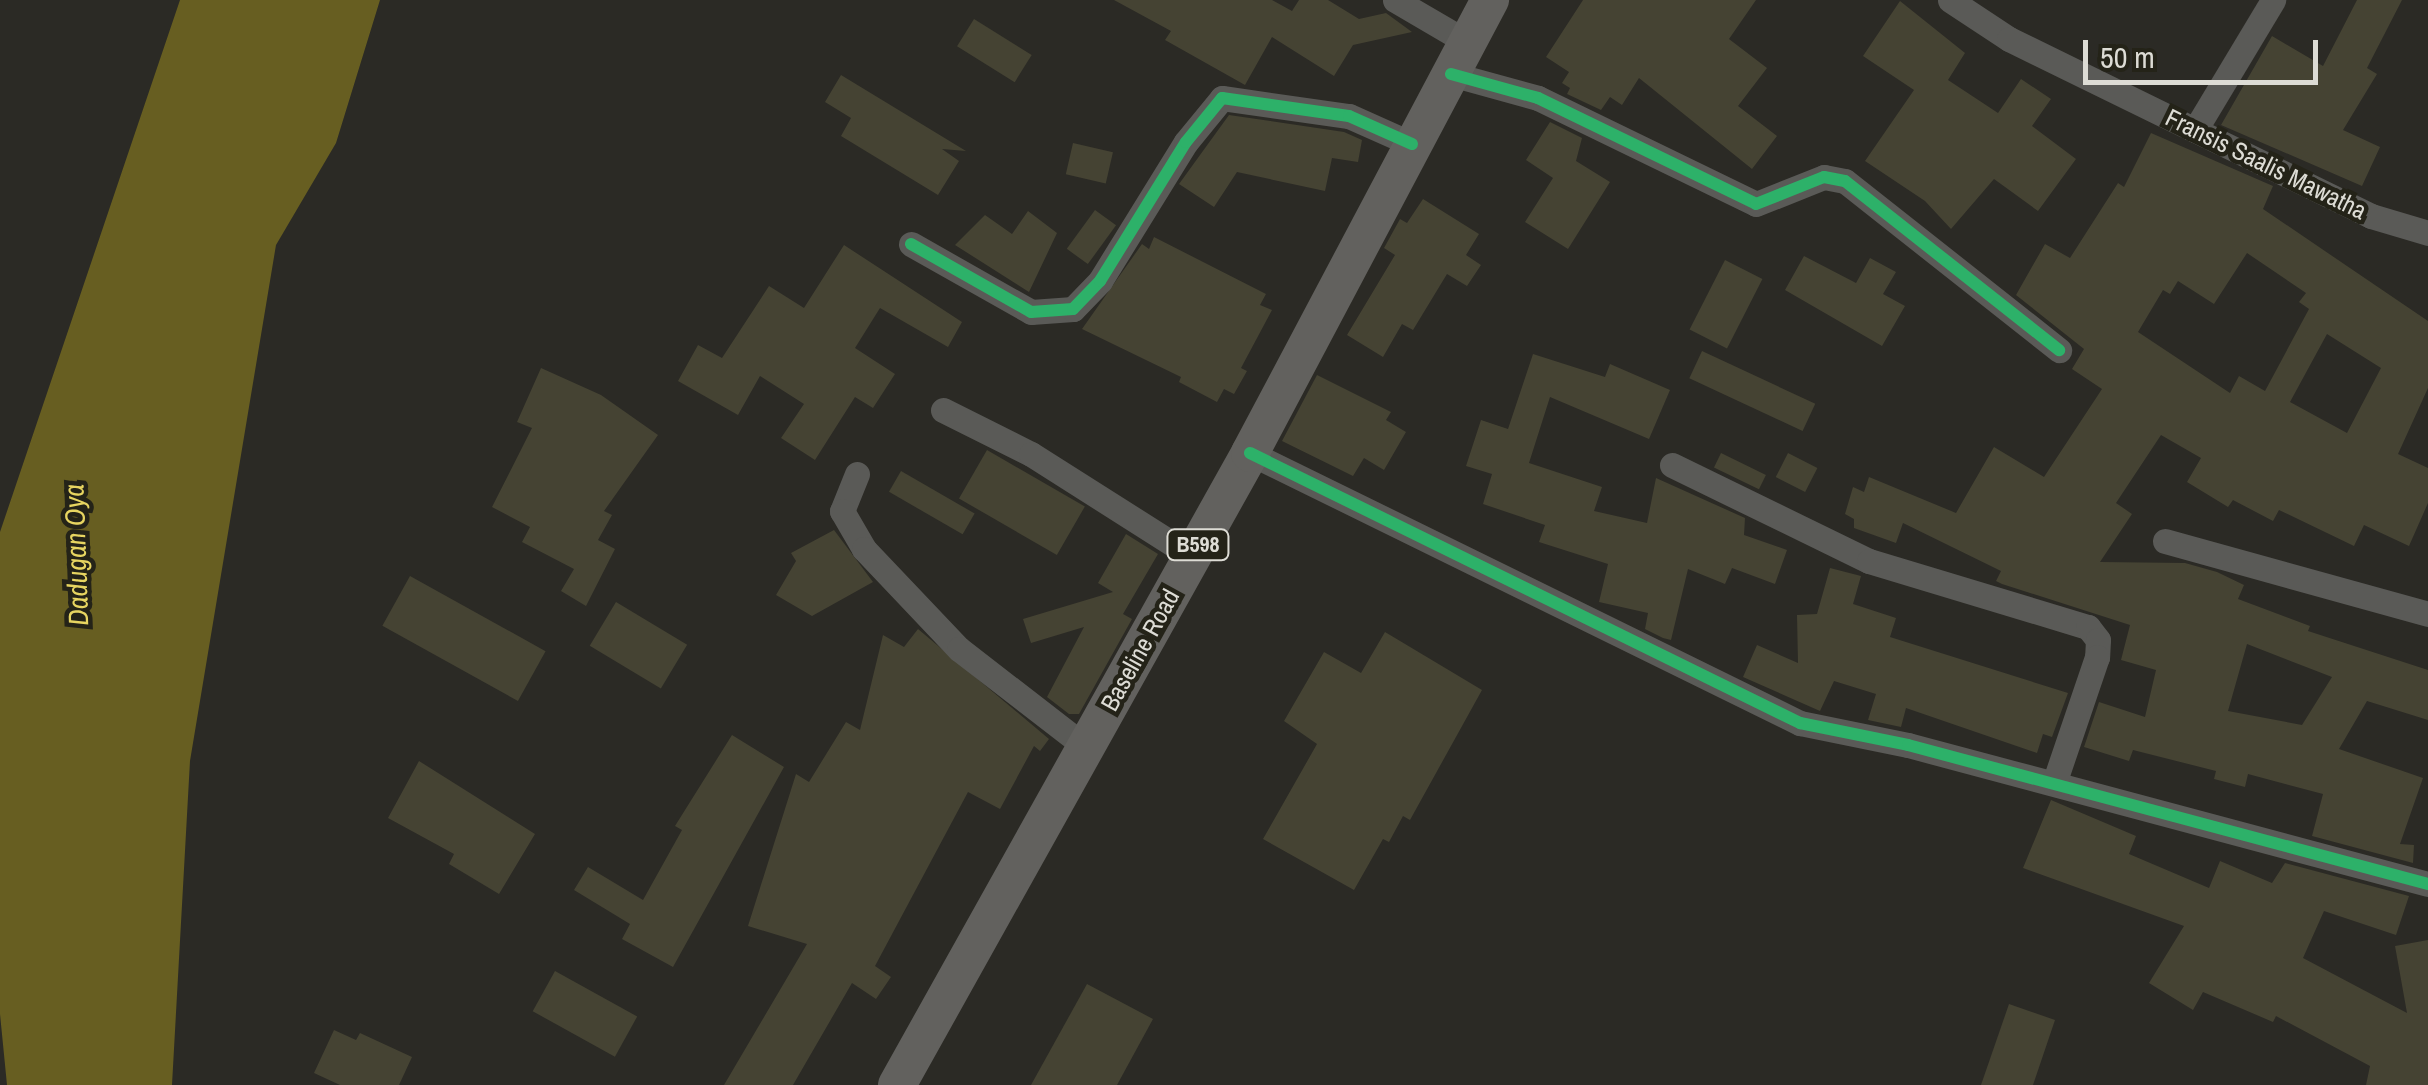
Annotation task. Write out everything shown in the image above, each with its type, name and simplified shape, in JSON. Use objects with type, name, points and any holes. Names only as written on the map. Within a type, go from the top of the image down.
[{"type":"main road","name":"Baseline Road","points":[[897,1085],[1250,452],[1490,0]]},
{"type":"street","points":[[1395,0],[1459,58],[1756,204],[1824,176],[1845,181],[2059,350]]},
{"type":"street","name":"Fransis Saalis Mawatha","points":[[1950,0],[2009,39],[2194,130],[2371,216],[2428,234]]},
{"type":"street","points":[[2194,130],[2273,0]]},
{"type":"street","points":[[911,244],[1031,312],[1073,309],[1100,281],[1186,142],[1222,98],[1349,116],[1412,144]]},
{"type":"street","points":[[943,410],[1031,454],[1192,556]]},
{"type":"street","points":[[1250,452],[1800,723],[2054,784],[2428,884]]},
{"type":"street","points":[[1672,465],[1869,561],[2088,627],[2098,640],[2097,657],[2054,784]]},
{"type":"street","points":[[858,474],[842,511],[864,549],[959,649],[1086,747]]},
{"type":"street","points":[[2165,541],[2428,614]]},
{"type":"water","name":"Dadugan Oya","points":[[180,0],[380,0],[336,143],[276,245],[190,761],[172,1085],[7,1085],[0,1014],[0,532]]},
{"type":"building","points":[[1114,0],[1272,0],[1292,11],[1299,0],[1328,0],[1359,19],[1386,13],[1412,32],[1353,45],[1334,76],[1272,37],[1245,85],[1165,40],[1171,31]]},
{"type":"building","points":[[1583,0],[1756,0],[1729,39],[1767,68],[1738,106],[1777,136],[1752,169],[1639,78],[1622,105],[1610,97],[1601,110],[1567,94],[1570,88],[1562,83],[1569,72],[1546,57]]},
{"type":"building","points":[[2357,0],[2402,0],[2367,68],[2377,74],[2343,130],[2380,147],[2362,186],[2221,125],[2272,36],[2323,66]]},
{"type":"building","points":[[1900,1],[1965,53],[1948,80],[1998,113],[2021,79],[2051,99],[2032,126],[2076,159],[2038,211],[1994,179],[1951,229],[1925,201],[1865,161],[1914,90],[1863,56]]},
{"type":"building","points":[[974,19],[1032,55],[1015,82],[957,46]]},
{"type":"building","points":[[841,75],[966,151],[942,149],[959,161],[938,195],[841,136],[851,118],[825,102]]},
{"type":"building","points":[[1229,115],[1344,132],[1362,140],[1358,162],[1332,158],[1325,191],[1237,172],[1214,207],[1179,184]]},
{"type":"building","points":[[1550,122],[1582,138],[1576,161],[1610,182],[1568,249],[1525,222],[1553,178],[1526,160]]},
{"type":"building","points":[[2151,133],[2273,186],[2263,209],[2428,321],[2428,388],[2398,454],[2428,468],[2428,503],[2409,546],[2364,525],[2354,546],[2279,510],[2273,521],[2233,500],[2228,507],[2187,482],[2201,458],[2161,435],[2116,503],[2132,514],[2100,562],[2185,563],[2217,572],[2244,585],[2238,599],[2310,626],[2308,631],[2428,670],[2428,720],[2367,701],[2339,749],[2423,778],[2400,844],[2414,845],[2413,863],[2312,836],[2323,794],[2248,774],[2245,787],[2214,779],[2216,771],[2133,750],[2129,761],[2084,747],[2099,702],[2145,717],[2156,670],[2121,660],[2130,625],[2002,584],[1996,581],[2001,571],[1903,523],[1896,543],[1854,528],[1854,519],[1845,514],[1853,487],[1864,492],[1869,477],[1956,513],[1994,447],[2044,477],[2102,389],[2072,369],[2084,349],[2016,295],[2045,244],[2070,258],[2118,183],[2124,187]],"holes":[[[2247,253],[2306,293],[2299,302],[2309,309],[2265,391],[2239,376],[2230,393],[2138,332],[2163,290],[2170,294],[2178,281],[2214,304]],[[2327,334],[2381,368],[2347,433],[2290,402]],[[2247,644],[2332,677],[2302,725],[2228,711]]]},
{"type":"building","points":[[1073,143],[1113,152],[1106,183],[1066,174]]},
{"type":"building","points":[[1423,199],[1479,234],[1466,255],[1481,265],[1467,286],[1447,274],[1413,330],[1402,324],[1383,357],[1347,335],[1395,255],[1384,248],[1400,219],[1407,223]]},
{"type":"building","points":[[1095,210],[1116,225],[1088,264],[1067,249]]},
{"type":"building","points":[[1028,211],[1057,233],[1029,292],[955,245],[985,215],[1012,234]]},
{"type":"building","points":[[1154,237],[1266,294],[1260,305],[1272,310],[1241,368],[1247,371],[1234,394],[1224,389],[1217,402],[1179,382],[1181,377],[1082,329],[1142,244],[1149,249]]},
{"type":"building","points":[[844,245],[962,322],[948,347],[880,308],[855,348],[895,374],[873,408],[855,397],[815,460],[781,438],[804,404],[760,376],[738,415],[678,381],[698,345],[722,358],[769,286],[804,308]]},
{"type":"building","points":[[1804,256],[1856,283],[1870,258],[1896,272],[1883,294],[1905,306],[1882,346],[1785,290]]},
{"type":"building","points":[[1725,260],[1762,279],[1727,349],[1690,329]]},
{"type":"building","points":[[1702,351],[1815,404],[1803,431],[1689,378]]},
{"type":"building","points":[[1533,354],[1605,377],[1610,364],[1670,390],[1649,439],[1550,397],[1529,463],[1602,487],[1594,511],[1647,523],[1656,478],[1745,518],[1744,535],[1787,550],[1775,584],[1732,568],[1725,584],[1688,569],[1671,640],[1663,638],[1645,629],[1648,613],[1599,602],[1608,564],[1539,542],[1545,525],[1483,504],[1492,474],[1466,466],[1481,420],[1508,429]]},
{"type":"building","points":[[541,368],[601,395],[658,435],[604,511],[612,515],[598,540],[615,549],[586,606],[561,591],[574,569],[522,542],[530,527],[492,507],[532,428],[517,422]]},
{"type":"building","points":[[1317,375],[1391,412],[1386,420],[1406,432],[1384,470],[1364,458],[1353,476],[1282,441]]},
{"type":"building","points":[[987,450],[1085,506],[1057,555],[959,498]]},
{"type":"building","points":[[1721,453],[1766,475],[1759,489],[1714,467]]},
{"type":"building","points":[[1788,453],[1817,468],[1805,492],[1776,477]]},
{"type":"building","points":[[901,471],[975,514],[963,534],[889,492]]},
{"type":"building","points":[[834,530],[873,582],[812,616],[776,595],[796,561],[791,553]]},
{"type":"building","points":[[1126,534],[1158,554],[1123,614],[1132,619],[1079,714],[1069,714],[1047,697],[1084,627],[1031,643],[1023,619],[1113,592],[1098,583]]},
{"type":"building","points":[[1830,568],[1861,576],[1853,604],[1896,618],[1890,637],[2068,693],[2052,737],[2043,734],[2037,753],[1906,708],[1901,727],[1868,720],[1876,694],[1834,681],[1820,711],[1743,677],[1757,645],[1798,663],[1797,615],[1817,614]]},
{"type":"building","points":[[410,576],[546,651],[518,701],[382,626]]},
{"type":"building","points":[[616,602],[687,645],[661,688],[590,646]]},
{"type":"building","points":[[918,629],[1049,739],[1040,751],[1034,746],[1000,809],[968,792],[875,966],[891,977],[876,999],[852,983],[793,1085],[724,1085],[807,944],[748,926],[796,774],[809,782],[846,722],[860,730],[883,635],[904,647]]},
{"type":"building","points":[[1385,632],[1482,690],[1410,820],[1403,816],[1389,842],[1383,839],[1354,890],[1263,839],[1317,744],[1284,721],[1324,652],[1361,673]]},
{"type":"building","points":[[732,735],[784,767],[673,967],[622,939],[630,924],[574,890],[588,867],[643,900],[682,830],[675,826]]},
{"type":"building","points":[[419,761],[535,834],[499,894],[449,864],[454,854],[388,818]]},
{"type":"building","points":[[2051,800],[2136,836],[2129,854],[2209,888],[2220,861],[2272,883],[2285,863],[2409,896],[2396,935],[2324,911],[2303,958],[2407,1013],[2395,946],[2428,940],[2428,1085],[2366,1085],[2370,1066],[2276,1016],[2273,1022],[2203,992],[2193,1010],[2149,983],[2184,926],[2023,868]]},
{"type":"building","points":[[555,971],[637,1017],[615,1057],[533,1011]]},
{"type":"building","points":[[1087,984],[1153,1019],[1117,1085],[1031,1085]]},
{"type":"building","points":[[2009,1004],[2055,1020],[2033,1085],[1981,1085]]},
{"type":"building","points":[[334,1030],[356,1040],[360,1033],[412,1057],[399,1085],[340,1085],[314,1073]]},
{"type":"cycle path","points":[[1451,74],[1538,98],[1756,204],[1824,177],[1845,181],[2059,350]]},
{"type":"cycle path","points":[[911,244],[1031,312],[1073,309],[1100,281],[1186,142],[1222,98],[1349,116],[1412,144]]},
{"type":"cycle path","points":[[1250,453],[1800,723],[1908,745],[2428,884]]}]
